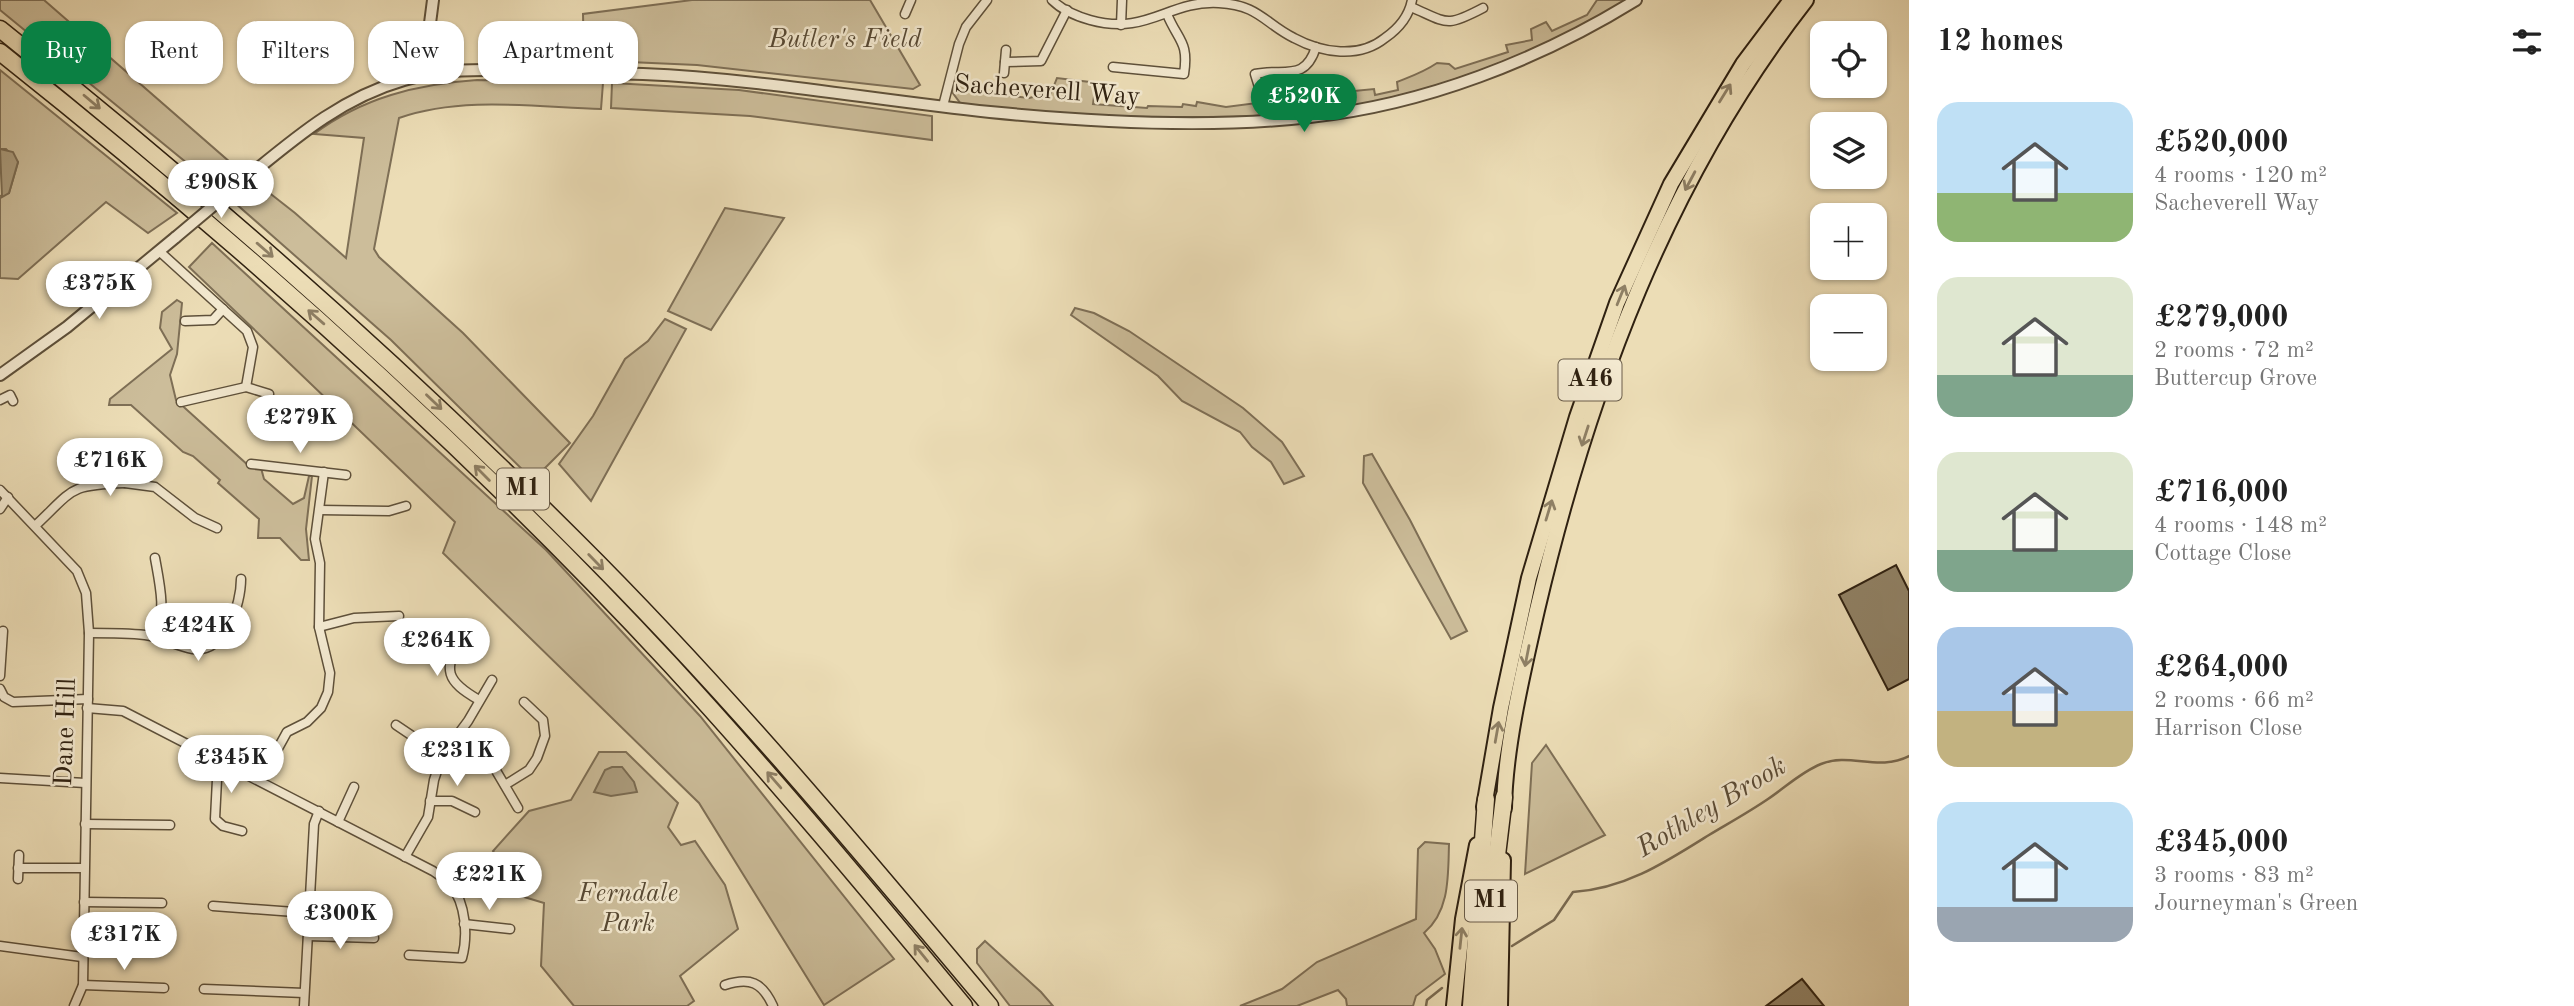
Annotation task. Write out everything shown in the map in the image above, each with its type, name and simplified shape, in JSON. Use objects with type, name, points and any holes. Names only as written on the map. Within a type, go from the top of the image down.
[{"type":"highway","name":"A46","points":[[1486,799],[1501,708],[1529,578],[1577,417],[1617,303],[1671,184],[1743,64],[1791,0]]},
{"type":"highway","name":"A46","points":[[1504,797],[1520,695],[1547,569],[1577,462],[1629,311],[1663,233],[1694,172],[1755,72],[1807,0]]},
{"type":"highway","name":"M1","points":[[0,29],[187,182],[328,305],[425,393],[578,542],[680,649],[847,835],[990,1006]]},
{"type":"highway","name":"M1","points":[[0,52],[98,131],[339,337],[468,459],[593,584],[743,744],[833,847],[964,1006]]},
{"type":"highway","points":[[1500,1006],[1504,797]]},
{"type":"highway","name":"M1","points":[[1486,1006],[1488,930],[1504,797]]},
{"type":"highway","points":[[1454,1006],[1463,919],[1486,799]]},
{"type":"highway","name":"M1","points":[[1471,1006],[1486,799]]},
{"type":"street","points":[[430,21],[433,0]]},
{"type":"street","points":[[943,106],[963,36],[987,0]]},
{"type":"street","points":[[1052,0],[1086,19],[1121,25],[1139,24],[1201,3],[1235,4],[1254,11],[1292,37],[1316,47],[1344,52],[1367,48],[1394,32],[1412,3],[1446,22],[1457,22],[1483,8]]},
{"type":"street","points":[[1121,25],[1122,0]]},
{"type":"street","points":[[1254,11],[1259,0]]},
{"type":"street","name":"Sacheverell Way","points":[[464,70],[700,77],[1031,116],[1124,121],[1253,121],[1341,113],[1416,96],[1503,66],[1583,30],[1636,0]]},
{"type":"street","points":[[905,14],[911,1],[921,7]]},
{"type":"street","points":[[1468,2],[1474,13]]},
{"type":"street","points":[[1005,62],[1041,61],[1066,10]]},
{"type":"street","points":[[1113,67],[1184,74],[1187,55],[1184,44],[1167,14]]},
{"type":"street","points":[[1259,90],[1255,74],[1303,70],[1311,62],[1316,47]]},
{"type":"street","points":[[1004,73],[1006,50]]},
{"type":"street","name":"Sacheverell Way","points":[[0,375],[67,327],[286,144],[330,112],[373,90],[395,84]]},
{"type":"street","points":[[159,251],[247,331],[253,347],[246,387]]},
{"type":"street","points":[[185,321],[213,320],[223,309]]},
{"type":"street","points":[[181,402],[246,387],[269,394]]},
{"type":"street","points":[[0,400],[10,395],[13,401]]},
{"type":"street","points":[[125,444],[125,484]]},
{"type":"street","points":[[251,464],[346,475]]},
{"type":"street","points":[[260,781],[287,732],[307,722],[325,700],[330,673],[319,627],[320,563],[316,539],[324,472]]},
{"type":"street","points":[[36,525],[68,492],[86,484],[125,484],[155,487],[191,521],[217,528]]},
{"type":"street","name":"Dane Hill","points":[[0,490],[78,571],[86,593],[89,633],[83,985],[74,1006]]},
{"type":"street","points":[[0,509],[8,498]]},
{"type":"street","points":[[320,510],[389,511],[406,506]]},
{"type":"street","points":[[155,558],[162,598],[162,621],[156,638]]},
{"type":"street","points":[[89,633],[156,638],[195,649],[207,647],[222,636],[235,613],[241,596],[241,579]]},
{"type":"street","points":[[319,627],[355,618],[399,616]]},
{"type":"street","points":[[0,676],[3,631]]},
{"type":"street","points":[[460,636],[450,659],[453,682],[456,687],[479,700]]},
{"type":"street","points":[[405,856],[428,817],[442,756],[459,735],[492,680]]},
{"type":"street","points":[[0,690],[4,697],[13,702],[88,704],[123,711],[405,856],[451,884],[462,908],[465,947],[461,958],[409,956]]},
{"type":"street","points":[[505,785],[529,769],[537,758],[545,736],[543,720],[524,702]]},
{"type":"street","points":[[396,726],[442,756]]},
{"type":"street","points":[[459,735],[488,757],[518,808]]},
{"type":"street","points":[[218,760],[215,819],[223,826],[242,831]]},
{"type":"street","points":[[0,778],[85,783]]},
{"type":"street","points":[[338,822],[354,786]]},
{"type":"street","points":[[430,801],[452,801],[475,812]]},
{"type":"street","points":[[304,1006],[314,824],[318,811]]},
{"type":"street","points":[[85,824],[170,825]]},
{"type":"street","points":[[18,879],[19,855]]},
{"type":"street","points":[[18,868],[83,868]]},
{"type":"street","points":[[84,902],[162,903]]},
{"type":"street","points":[[213,906],[308,913]]},
{"type":"street","points":[[464,924],[510,929]]},
{"type":"street","points":[[308,936],[374,938]]},
{"type":"street","points":[[0,946],[82,957]]},
{"type":"street","points":[[725,985],[742,980],[755,983],[766,992],[773,1006]]},
{"type":"street","points":[[83,985],[164,988]]},
{"type":"street","points":[[204,989],[304,993]]},
{"type":"green space","points":[[0,0],[44,0],[68,21],[21,21],[21,27],[0,10]]},
{"type":"green space","name":"Butler's Field","points":[[692,0],[870,0],[920,85],[913,89],[697,65],[638,62],[638,21],[583,21],[583,14]]},
{"type":"green space","points":[[1597,0],[1628,0],[1564,35],[1463,77],[1393,97],[1335,109],[1245,116],[1096,115],[961,104],[952,92],[953,82],[987,87],[987,93],[1029,98],[1051,93],[1057,78],[1090,82],[1095,89],[1093,104],[1147,108],[1182,107],[1183,104],[1196,106],[1197,102],[1226,107],[1265,102],[1264,98],[1269,98],[1284,106],[1300,107],[1312,104],[1313,95],[1374,89],[1375,95],[1398,90],[1397,82],[1437,63],[1449,64],[1455,69],[1508,52],[1506,45],[1532,40],[1531,29],[1546,22],[1552,31],[1587,15]]},
{"type":"green space","points":[[111,58],[125,71],[125,84],[140,84],[239,170],[215,186],[90,84],[111,84]]},
{"type":"green space","points":[[0,70],[177,213],[148,233],[106,202],[18,279],[0,278],[0,196],[9,193],[18,162],[6,149],[0,149]]},
{"type":"green space","points":[[478,80],[478,84],[603,84],[601,109],[473,105],[423,111],[399,118],[374,249],[379,257],[463,333],[570,443],[533,480],[391,340],[235,203],[258,184],[346,258],[364,138],[314,134],[371,102],[412,89],[440,84],[464,84],[464,81]]},
{"type":"green space","points":[[612,84],[739,90],[932,116],[932,140],[750,116],[611,108]]},
{"type":"green space","points":[[725,208],[784,218],[711,330],[668,311]]},
{"type":"green space","points":[[212,243],[546,550],[700,716],[894,959],[824,1005],[699,803],[443,553],[455,522],[189,267]]},
{"type":"green space","points":[[177,300],[182,303],[177,354],[170,375],[176,400],[249,466],[261,468],[264,479],[293,504],[304,498],[309,476],[312,476],[306,529],[309,560],[301,560],[280,538],[258,538],[259,519],[218,483],[220,480],[193,456],[183,452],[131,405],[109,405],[110,399],[172,349],[160,328],[162,312]]},
{"type":"green space","points":[[1075,308],[1094,313],[1129,331],[1243,408],[1282,442],[1304,476],[1284,484],[1271,462],[1252,447],[1240,432],[1182,401],[1158,376],[1071,315]]},
{"type":"green space","points":[[665,319],[686,329],[591,501],[559,464],[593,416],[625,359],[648,341]]},
{"type":"green space","points":[[1372,454],[1410,520],[1467,631],[1451,639],[1363,483],[1364,456]]},
{"type":"green space","points":[[1546,745],[1605,835],[1525,874],[1532,763]]},
{"type":"green space","name":"Ferndale Park","points":[[599,752],[626,752],[678,803],[668,827],[681,845],[695,841],[725,885],[738,929],[680,976],[694,1001],[687,1006],[574,1006],[541,966],[544,903],[481,884],[504,867],[493,851],[529,811],[571,800]]},
{"type":"green space","points":[[1425,842],[1449,844],[1448,880],[1443,904],[1439,914],[1424,933],[1435,949],[1445,974],[1416,996],[1413,1006],[1347,1006],[1346,999],[1338,990],[1297,1006],[1240,1006],[1282,989],[1317,962],[1416,919],[1418,849]]},
{"type":"green space","points":[[985,941],[1053,1006],[1010,1006],[977,963],[977,949]]},
{"type":"shaded area","points":[[0,149],[13,152],[18,162],[9,193],[2,197]]},
{"type":"shaded area","points":[[622,767],[634,782],[637,792],[611,796],[594,792],[605,770]]},
{"type":"building","points":[[1896,565],[1909,591],[1909,679],[1888,690],[1839,595]]},
{"type":"building","points":[[1802,979],[1824,1006],[1766,1006]]},
{"type":"waterway","name":"Rothley Brook","points":[[1512,946],[1554,920],[1573,892],[1610,886],[1644,873],[1754,808],[1814,767],[1832,761],[1886,762],[1909,756]]},
{"type":"waterway","name":"Rothley Brook","points":[[1426,1006],[1427,1000],[1442,988]]}]
